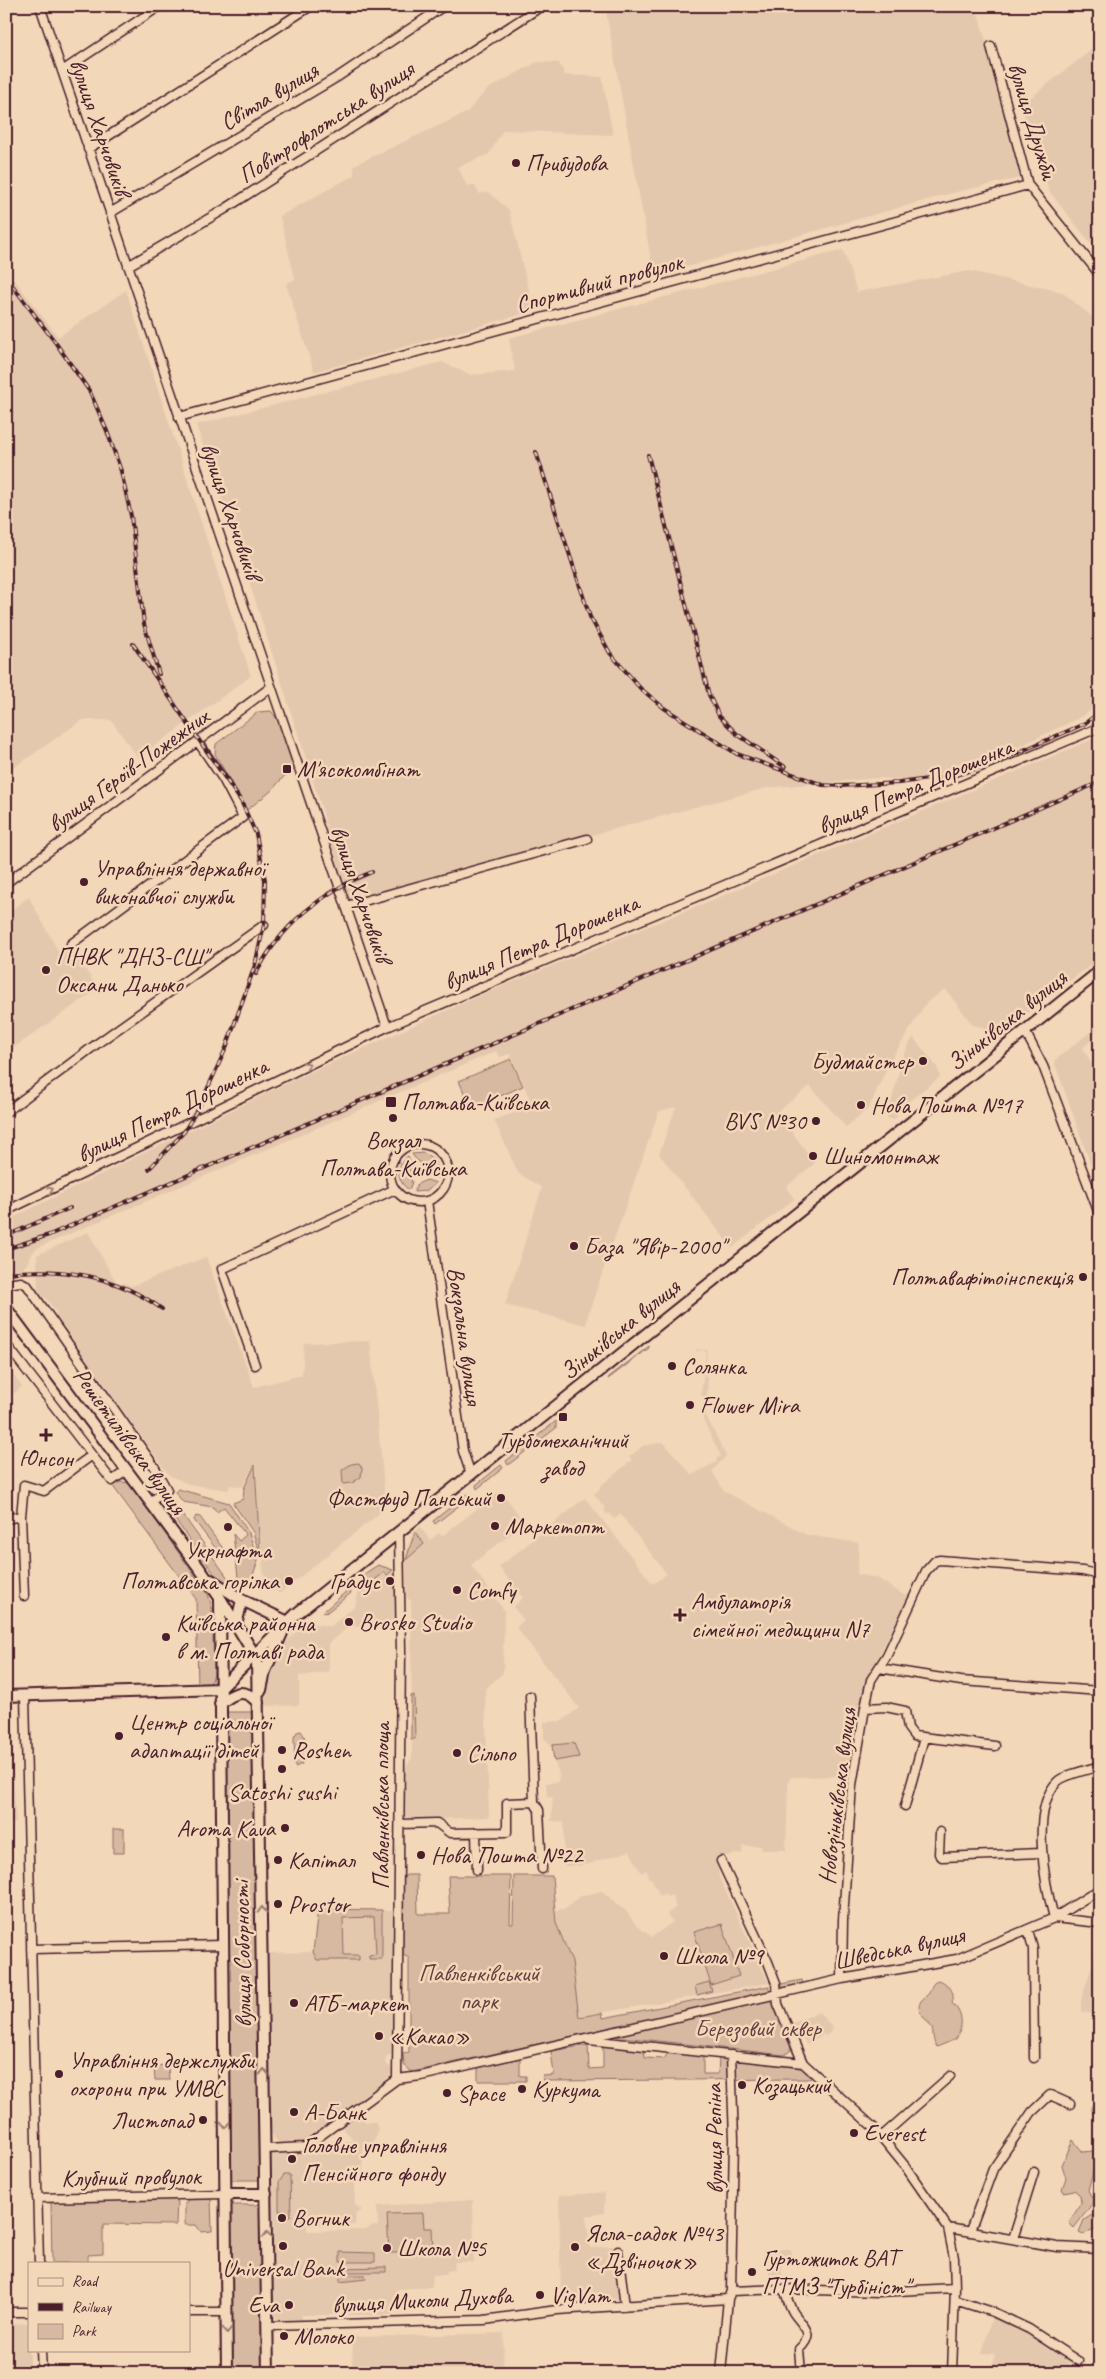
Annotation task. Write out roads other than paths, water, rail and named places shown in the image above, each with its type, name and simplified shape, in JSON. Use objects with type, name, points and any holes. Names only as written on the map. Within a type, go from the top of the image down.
[{"type":"main road","name":"Зіньківська вулиця","points":[[220,1689],[288,1622],[1100,971]]},
{"type":"main road","name":"Решетилівська вулиця","points":[[6,1308],[200,1569],[220,1598],[254,1655]]},
{"type":"main road","points":[[200,1569],[220,1587],[288,1622],[265,1671],[258,1703]]},
{"type":"main road","points":[[6,1696],[220,1689],[220,1598]]},
{"type":"main road","points":[[236,1625],[242,1600]]},
{"type":"main road","name":"вулиця Соборності","points":[[254,1655],[257,1659],[258,1703],[268,2373]]},
{"type":"main road","name":"вулиця Соборності","points":[[220,1689],[227,2373]]},
{"type":"main road","points":[[220,1704],[232,1694],[242,1692],[252,1696],[258,1703]]},
{"type":"main road","points":[[226,2194],[266,2194]]},
{"type":"street","name":"вулиця Харчовиків","points":[[40,6],[387,1027]]},
{"type":"street","points":[[62,71],[160,6]]},
{"type":"street","points":[[88,149],[311,6]]},
{"type":"street","name":"Світла вулиця","points":[[110,214],[339,76],[444,6]]},
{"type":"street","name":"Повітрофлотська вулиця","points":[[128,266],[224,209],[542,6]]},
{"type":"street","name":"вулиця Дружби","points":[[991,46],[1028,185],[1100,275]]},
{"type":"street","name":"Спортивний провулок","points":[[179,417],[1028,185]]},
{"type":"street","name":"вулиця Героїв-Пожежних","points":[[6,883],[271,687]]},
{"type":"street","name":"вулиця Петра Дорошенка","points":[[6,1211],[387,1027],[1100,727]]},
{"type":"street","points":[[71,944],[243,817],[223,778],[198,742]]},
{"type":"street","points":[[346,906],[587,839]]},
{"type":"street","points":[[6,1112],[98,1043],[264,925]]},
{"type":"street","points":[[1025,1031],[1043,1066],[1100,1216]]},
{"type":"street","points":[[413,1145],[429,1146],[443,1156],[447,1166],[448,1177],[442,1190],[427,1201],[409,1200],[395,1189],[390,1172],[396,1155],[413,1145]]},
{"type":"street","points":[[255,1365],[222,1270],[395,1189]]},
{"type":"street","name":"Вокзальна вулиця","points":[[427,1201],[463,1451],[471,1474]]},
{"type":"street","points":[[6,1284],[21,1282],[27,1285],[154,1466],[167,1490],[150,1502]]},
{"type":"street","points":[[6,1344],[112,1481],[128,1470]]},
{"type":"street","points":[[24,1596],[21,1516],[24,1485],[44,1491],[92,1455]]},
{"type":"street","points":[[6,1519],[21,1516]]},
{"type":"street","name":"Павленківська площа","points":[[397,2079],[401,1575],[399,1533]]},
{"type":"street","name":"Новозіньківська вулиця","points":[[842,1979],[852,1785],[865,1708],[871,1680],[879,1668],[926,1570],[935,1561],[1083,1571],[1100,1575]]},
{"type":"street","points":[[879,1668],[961,1681],[1100,1691]]},
{"type":"street","points":[[25,1696],[39,2262]]},
{"type":"street","points":[[530,1696],[534,1802],[539,1810],[542,1869]]},
{"type":"street","points":[[865,1708],[886,1707],[906,1711],[909,1732],[914,1736],[995,1746]]},
{"type":"street","points":[[905,1806],[924,1738]]},
{"type":"street","points":[[1054,1918],[1041,1852],[1044,1815],[1055,1784],[1060,1779],[1100,1766]]},
{"type":"street","points":[[400,1824],[437,1823],[450,1833],[507,1832],[507,1804],[534,1802]]},
{"type":"street","points":[[476,1832],[477,1870]]},
{"type":"street","points":[[940,1832],[939,1854],[941,1857],[1041,1852]]},
{"type":"street","points":[[721,1861],[768,1962],[776,1983],[776,1996],[804,2063],[864,2118],[881,2137],[948,2228],[954,2258],[955,2288],[952,2373]]},
{"type":"street","name":"Шведська вулиця","points":[[266,2149],[305,2147],[397,2079],[421,2076],[584,2040],[652,2022],[776,1996],[842,1979],[957,1959],[1054,1918],[1100,1889]]},
{"type":"street","name":"Шведська вулиця","points":[[1054,1918],[1100,1923]]},
{"type":"street","points":[[1028,1929],[1033,1950],[1034,2058]]},
{"type":"street","points":[[31,1948],[223,1945]]},
{"type":"street","name":"Шведська вулиця","points":[[584,2040],[804,2063]]},
{"type":"street","name":"вулиця Рєпіна","points":[[721,2373],[728,2299],[731,2291],[734,2139],[731,2054]]},
{"type":"street","points":[[881,2137],[950,2076]]},
{"type":"street","points":[[970,2231],[990,2175],[1032,2112],[1050,2095],[1070,2104]]},
{"type":"street","points":[[1013,2240],[1034,2172]]},
{"type":"street","name":"Клубний провулок","points":[[37,2198],[226,2194]]},
{"type":"street","points":[[948,2228],[1057,2248],[1100,2249]]},
{"type":"street","points":[[618,2251],[625,2306]]},
{"type":"street","points":[[731,2291],[784,2289],[878,2292],[955,2288]]},
{"type":"street","points":[[784,2289],[792,2309],[807,2331],[806,2340],[798,2349],[801,2373]]},
{"type":"street","name":"вулиця Миколи Духова","points":[[268,2326],[484,2320],[557,2310],[728,2299]]},
{"type":"street","points":[[955,2300],[993,2312],[1016,2323],[1049,2340],[1078,2361]]},
{"type":"street","points":[[6,2312],[28,2312]]},
{"type":"street","points":[[190,2312],[227,2312]]},
{"type":"street","points":[[41,2352],[42,2373]]},
{"type":"railway","points":[[6,277],[90,392],[107,431],[121,471],[131,516],[144,624],[159,674]]},
{"type":"railway","points":[[536,452],[590,617],[610,653],[640,688],[664,708],[737,754],[823,785],[899,783],[956,775],[996,762],[1084,724],[1100,712]]},
{"type":"railway","points":[[648,455],[709,695],[719,716],[737,734],[785,767]]},
{"type":"railway","points":[[133,644],[241,801],[256,834],[265,880],[264,925],[255,965],[226,1048],[202,1101],[184,1132],[149,1169]]},
{"type":"railway","points":[[6,1249],[49,1235],[1100,782]]},
{"type":"railway","points":[[256,974],[277,941],[305,912],[337,889],[372,872]]},
{"type":"railway","points":[[6,1236],[70,1208]]},
{"type":"railway","points":[[6,1273],[48,1271],[88,1276],[126,1288],[162,1309]]},
{"type":"place","name":"Прибудова","points":[[516,163]]},
{"type":"place","name":"М'ясокомбінат","points":[[287,769]]},
{"type":"place","name":"Управління державної виконавчої служби","points":[[84,882]]},
{"type":"place","name":"ПНВК \"ДНЗ-СШ\" Оксани Данько","points":[[46,970]]},
{"type":"place","name":"Будмайстер","points":[[923,1061]]},
{"type":"place","name":"Полтава-Київська","points":[[391,1102]]},
{"type":"place","name":"Нова Пошта №17","points":[[861,1105]]},
{"type":"place","name":"Вокзал Полтава-Київська","points":[[393,1118]]},
{"type":"place","name":"BVS №30","points":[[816,1121]]},
{"type":"place","name":"Шиномонтаж","points":[[813,1156]]},
{"type":"place","name":"База \"Явір-2000\"","points":[[574,1246]]},
{"type":"place","name":"Полтавафітоінспекція","points":[[1083,1277]]},
{"type":"place","name":"Солянка","points":[[672,1366]]},
{"type":"place","name":"Flower Mira","points":[[690,1405]]},
{"type":"place","name":"Турбомеханічний завод","points":[[563,1417]]},
{"type":"place","name":"Юнсон","points":[[46,1435]]},
{"type":"place","name":"Фастфуд Панський","points":[[501,1498]]},
{"type":"place","name":"Маркетопт","points":[[495,1526]]},
{"type":"place","name":"Укрнафта","points":[[228,1527]]},
{"type":"place","name":"Полтавська горілка","points":[[289,1581]]},
{"type":"place","name":"Градус","points":[[390,1581]]},
{"type":"place","name":"Comfy","points":[[457,1590]]},
{"type":"place","name":"Амбулаторія сімейної медицини N7","points":[[680,1615]]},
{"type":"place","name":"Brosko Studio","points":[[349,1622]]},
{"type":"place","name":"Київська районна в м. Полтаві рада","points":[[166,1637]]},
{"type":"place","name":"Центр соціальної адаптації дітей","points":[[119,1736]]},
{"type":"place","name":"Roshen","points":[[282,1750]]},
{"type":"place","name":"Сільпо","points":[[457,1753]]},
{"type":"place","name":"Satoshi sushi","points":[[282,1769]]},
{"type":"place","name":"Aroma Kava","points":[[285,1828]]},
{"type":"place","name":"Нова Пошта №22","points":[[421,1855]]},
{"type":"place","name":"Капітал","points":[[278,1860]]},
{"type":"place","name":"Prostor","points":[[278,1904]]},
{"type":"place","name":"Школа №9","points":[[664,1956]]},
{"type":"place","name":"АТБ-маркет","points":[[294,2003]]},
{"type":"place","name":"«Какао»","points":[[379,2036]]},
{"type":"place","name":"Управління держслужби охорони при УМВС","points":[[59,2074]]},
{"type":"place","name":"Козацький","points":[[742,2085]]},
{"type":"place","name":"Куркума","points":[[522,2089]]},
{"type":"place","name":"Space","points":[[447,2093]]},
{"type":"place","name":"А-Банк","points":[[294,2112]]},
{"type":"place","name":"Листопад","points":[[203,2120]]},
{"type":"place","name":"Everest","points":[[854,2133]]},
{"type":"place","name":"Головне управління Пенсійного фонду","points":[[292,2159]]},
{"type":"place","name":"Вогник","points":[[282,2218]]},
{"type":"place","name":"Universal Bank","points":[[283,2246]]},
{"type":"place","name":"Ясла-садок №43 «Дзвіночок»","points":[[575,2247]]},
{"type":"place","name":"Школа №5","points":[[387,2248]]},
{"type":"place","name":"Гуртожиток ВАТ ПТМЗ \"Турбініст\"","points":[[752,2272]]},
{"type":"place","name":"VigVam","points":[[540,2295]]},
{"type":"place","name":"Eva","points":[[289,2305]]},
{"type":"place","name":"Молоко","points":[[284,2336]]},
{"type":"park label","name":"Павленківський парк","points":[[479,1987]]},
{"type":"park label","name":"Березовий сквер","points":[[758,2028]]}]
